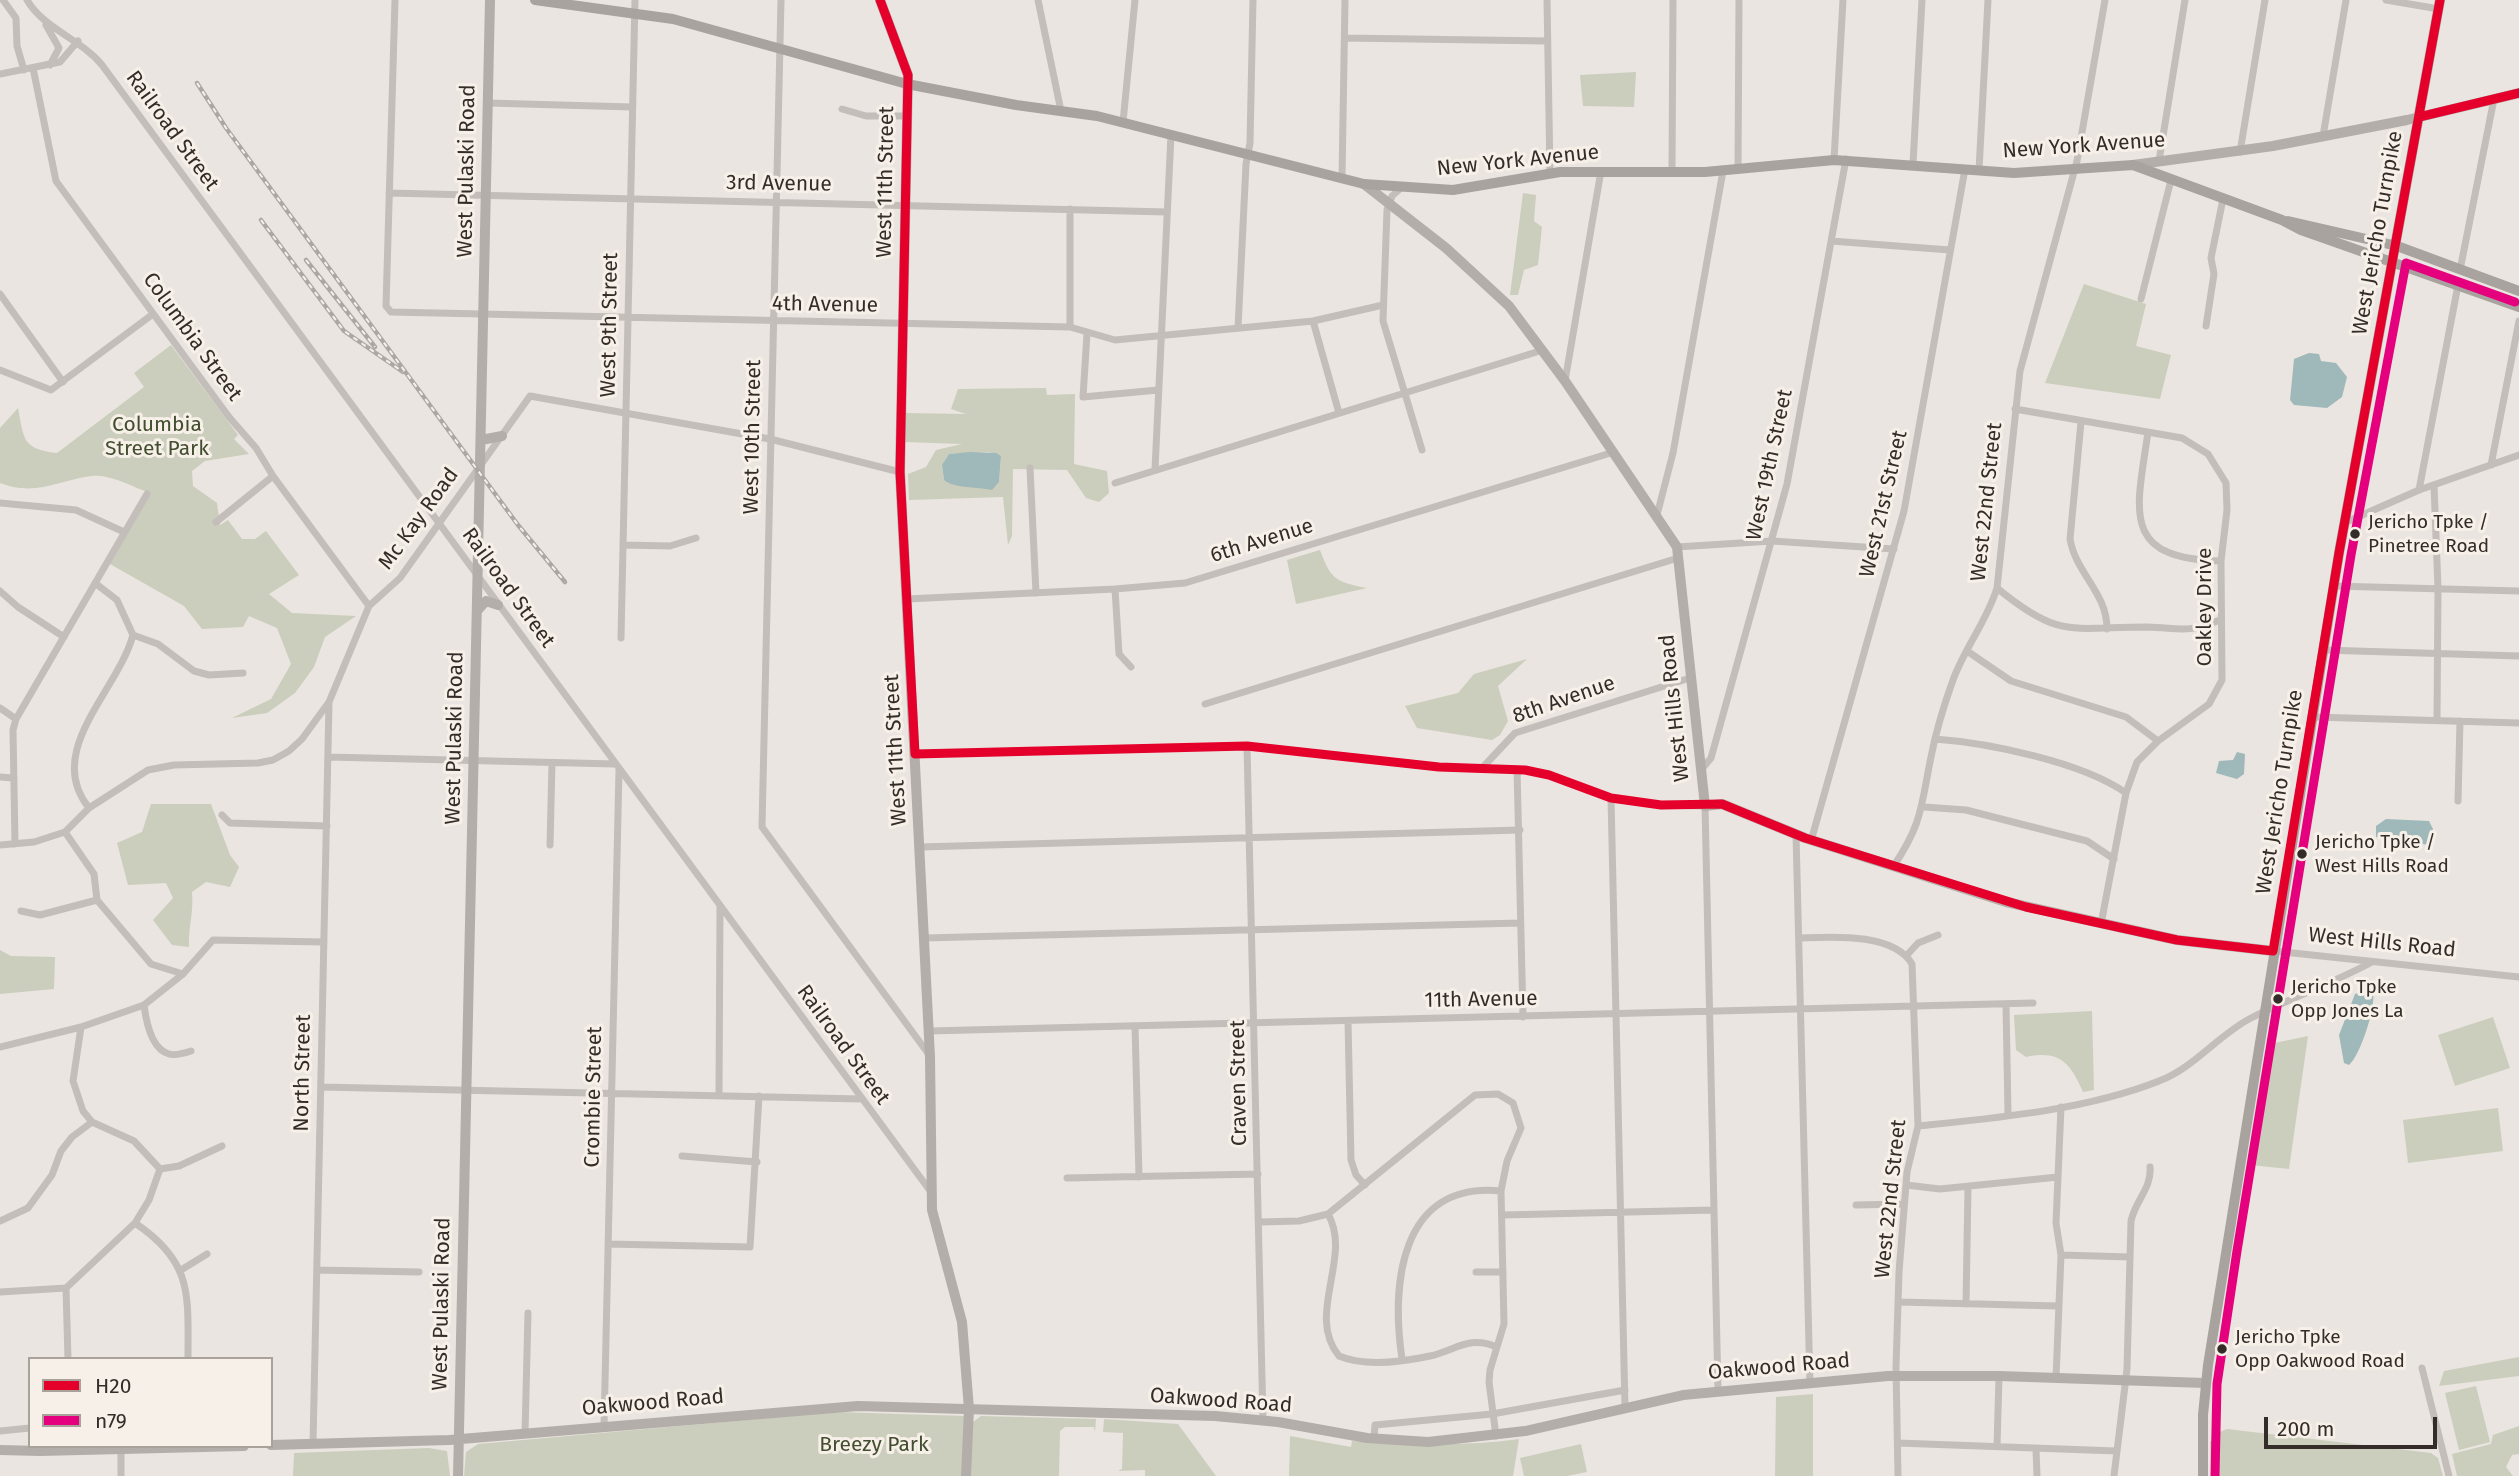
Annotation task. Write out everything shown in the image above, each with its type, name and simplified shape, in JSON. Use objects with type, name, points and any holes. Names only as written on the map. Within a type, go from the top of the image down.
[{"type":"main road","name":"West Pulaski Road","points":[[458,1476],[490,0]]},
{"type":"main road","name":"New York Avenue","points":[[535,0],[673,19],[907,84],[1123,122],[1364,184],[1401,188],[1453,190],[1550,173],[1723,171],[1840,160],[2014,173],[2090,169],[2240,152],[2419,117],[2519,93]]},
{"type":"main road","name":"West 11th Street","points":[[880,0],[907,70],[900,472],[929,1031],[931,1192],[935,1225],[962,1322],[969,1409],[965,1476]]},
{"type":"main road","name":"West Jericho Turnpike","points":[[2203,1476],[2206,1382],[2273,951],[2344,523],[2397,246],[2439,5]]},
{"type":"main road","points":[[2160,160],[2161,170],[2171,180]]},
{"type":"main road","points":[[2133,165],[2282,220],[2397,246],[2519,291]]},
{"type":"main road","points":[[2090,169],[2119,169],[2171,180]]},
{"type":"main road","name":"West Hills Road","points":[[1364,184],[1446,248],[1509,306],[1565,380],[1657,515],[1677,552],[1705,806],[1722,804],[1811,841],[2006,902],[2177,940],[2273,951]]},
{"type":"main road","points":[[2282,220],[2301,230],[2519,307]]},
{"type":"main road","points":[[481,440],[502,436]]},
{"type":"main road","points":[[477,612],[486,601],[499,605]]},
{"type":"main road","name":"Oakwood Road","points":[[273,1445],[458,1440],[835,1406],[1263,1420],[1374,1439],[1428,1441],[1496,1436],[1625,1407],[1718,1390],[1896,1376],[2206,1382]]},
{"type":"main road","points":[[0,1450],[166,1448]]},
{"type":"street","points":[[3,0],[16,18],[17,46],[24,70]]},
{"type":"street","name":"Railroad Street","points":[[27,0],[58,43],[57,55],[50,65]]},
{"type":"street","points":[[389,193],[395,0]]},
{"type":"street","name":"West 9th Street","points":[[621,638],[635,0]]},
{"type":"street","name":"West 10th Street","points":[[781,0],[762,827],[930,1057]]},
{"type":"street","points":[[1038,0],[1061,111]]},
{"type":"street","points":[[1123,122],[1135,0]]},
{"type":"street","points":[[1238,328],[1253,0]]},
{"type":"street","points":[[1342,178],[1345,0]]},
{"type":"street","points":[[1547,0],[1550,173]]},
{"type":"street","points":[[1672,171],[1673,0]]},
{"type":"street","points":[[1738,170],[1739,0]]},
{"type":"street","name":"West 19th Street","points":[[1701,770],[1711,758],[1787,484],[1832,241],[1840,160],[1843,0]]},
{"type":"street","points":[[1913,164],[1922,0]]},
{"type":"street","points":[[1979,170],[1988,0]]},
{"type":"street","name":"West 22nd Street","points":[[1893,867],[1910,839],[1924,807],[1935,738],[1954,677],[1992,604],[1997,588],[2020,371],[2074,170],[2105,0]]},
{"type":"street","points":[[2160,160],[2185,0]]},
{"type":"street","points":[[2240,152],[2265,0]]},
{"type":"street","points":[[2323,136],[2346,0]]},
{"type":"street","points":[[2386,0],[2439,5]]},
{"type":"street","name":"Railroad Street","points":[[42,19],[78,41],[102,65],[931,1192]]},
{"type":"street","points":[[1345,38],[1547,41]]},
{"type":"street","points":[[0,74],[60,62],[78,41]]},
{"type":"street","name":"Columbia Street","points":[[33,68],[56,181],[153,314],[256,448],[273,476],[369,606]]},
{"type":"street","points":[[2460,270],[2494,99]]},
{"type":"street","points":[[488,103],[632,107]]},
{"type":"street","points":[[842,109],[866,116],[906,116]]},
{"type":"street","points":[[1155,469],[1171,135]]},
{"type":"street","name":"West 21st Street","points":[[1811,841],[1894,549],[1965,169]]},
{"type":"street","points":[[1565,380],[1601,171]]},
{"type":"street","points":[[1657,515],[1673,453],[1723,171]]},
{"type":"street","points":[[2141,299],[2171,180]]},
{"type":"street","points":[[1401,188],[1389,204],[1384,321],[1422,450]]},
{"type":"street","name":"3rd Avenue","points":[[389,193],[1167,212]]},
{"type":"street","name":"4th Avenue","points":[[389,193],[387,310],[1070,327],[1115,340],[1313,321],[1383,305]]},
{"type":"street","points":[[2206,326],[2222,199]]},
{"type":"street","points":[[1070,209],[1070,327]]},
{"type":"street","points":[[1832,241],[1951,250]]},
{"type":"street","points":[[2419,490],[2458,285]]},
{"type":"street","points":[[0,294],[64,382]]},
{"type":"street","points":[[0,370],[51,390],[153,314]]},
{"type":"street","points":[[1313,321],[1339,413]]},
{"type":"street","points":[[2491,465],[2519,321]]},
{"type":"street","points":[[1087,334],[1083,397],[1158,390]]},
{"type":"street","points":[[1115,483],[1543,350]]},
{"type":"street","name":"Mc Kay Road","points":[[0,845],[34,842],[65,832],[89,808],[133,777],[160,767],[273,760],[302,739],[329,702],[369,606],[400,578],[530,396],[625,412]]},
{"type":"street","name":"Oakley Drive","points":[[2015,409],[2182,438],[2197,445],[2221,471],[2227,495],[2221,561],[2220,620],[2223,666],[2217,693],[2198,713],[2158,741],[2137,762],[2126,793],[2101,924]]},
{"type":"street","points":[[625,412],[770,439],[900,472]]},
{"type":"street","points":[[2081,422],[2070,539],[2074,558],[2104,604],[2107,629]]},
{"type":"street","points":[[2148,432],[2138,506],[2146,533],[2168,555],[2186,561],[2221,561]]},
{"type":"street","name":"6th Avenue","points":[[907,598],[1115,589],[1185,583],[1614,452]]},
{"type":"street","points":[[2344,523],[2419,490],[2519,455]]},
{"type":"street","points":[[1030,468],[1036,593]]},
{"type":"street","points":[[216,522],[273,476]]},
{"type":"street","points":[[2434,485],[2438,589],[2437,720]]},
{"type":"street","points":[[15,845],[13,778],[16,719],[147,494]]},
{"type":"street","points":[[0,503],[76,510],[124,532]]},
{"type":"street","points":[[623,545],[670,546],[696,538]]},
{"type":"street","points":[[1205,704],[1677,552],[1772,541],[1894,549]]},
{"type":"street","points":[[94,583],[117,600],[134,635],[158,644],[180,663],[201,674],[243,673]]},
{"type":"street","points":[[2334,586],[2519,591]]},
{"type":"street","points":[[1997,588],[2044,622],[2084,630],[2190,630],[2220,620]]},
{"type":"street","points":[[1115,589],[1119,654],[1131,667]]},
{"type":"street","points":[[0,591],[18,607],[64,637]]},
{"type":"street","points":[[89,808],[75,786],[74,756],[124,663],[134,635]]},
{"type":"street","points":[[2323,650],[2519,656]]},
{"type":"street","points":[[1967,652],[2011,681],[2126,717],[2158,741]]},
{"type":"street","name":"8th Avenue","points":[[1483,767],[1515,733],[1690,678]]},
{"type":"street","name":"North Street","points":[[313,1444],[329,702]]},
{"type":"street","points":[[0,708],[16,719]]},
{"type":"street","points":[[2313,717],[2519,723]]},
{"type":"street","points":[[2458,801],[2460,721]]},
{"type":"street","points":[[1935,738],[1984,744],[2099,776],[2126,793]]},
{"type":"street","points":[[915,754],[1247,746],[1438,767],[1517,769],[1549,775],[1611,798],[1661,805],[1705,806],[1718,1390]]},
{"type":"street","name":"Craven Street","points":[[1247,746],[1263,1420]]},
{"type":"street","points":[[328,757],[617,767]]},
{"type":"street","points":[[550,845],[552,763]]},
{"type":"street","name":"Crombie Street","points":[[604,1426],[617,767]]},
{"type":"street","points":[[1517,769],[1523,1017]]},
{"type":"street","points":[[0,778],[13,778]]},
{"type":"street","points":[[1611,798],[1625,1407]]},
{"type":"street","points":[[1924,807],[1966,810],[2087,841],[2114,859]]},
{"type":"street","points":[[222,815],[230,823],[327,826]]},
{"type":"street","points":[[920,846],[1520,830]]},
{"type":"street","points":[[65,832],[94,874],[97,900],[151,964],[183,974]]},
{"type":"street","points":[[1797,835],[1811,1384]]},
{"type":"street","points":[[21,911],[40,915],[97,900]]},
{"type":"street","points":[[719,1095],[720,907]]},
{"type":"street","points":[[924,939],[1520,923]]},
{"type":"street","points":[[1799,938],[1854,937],[1897,949],[1907,955],[1918,943],[1938,935]]},
{"type":"street","points":[[0,1047],[81,1027],[144,1005],[183,974],[213,940],[324,942]]},
{"type":"street","name":"West Hills Road","points":[[2273,951],[2519,977]]},
{"type":"street","name":"West 22nd Street","points":[[1898,1476],[1896,1376],[1904,1204],[1918,1126],[1912,964],[1907,955]]},
{"type":"street","points":[[1918,1126],[2062,1107],[2109,1097],[2163,1080],[2243,1023],[2372,962]]},
{"type":"street","name":"11th Avenue","points":[[929,1031],[2033,1003]]},
{"type":"street","points":[[144,1005],[145,1020],[160,1050],[171,1055],[191,1051]]},
{"type":"street","points":[[2006,1005],[2008,1114]]},
{"type":"street","points":[[1348,1021],[1351,1160],[1356,1175],[1364,1185]]},
{"type":"street","points":[[1135,1026],[1139,1177]]},
{"type":"street","points":[[81,1027],[73,1081],[76,1096],[92,1122],[134,1141],[160,1169]]},
{"type":"street","points":[[321,1087],[861,1100]]},
{"type":"street","points":[[1260,1222],[1299,1221],[1328,1214],[1475,1095],[1486,1093],[1506,1098],[1513,1103],[1521,1120],[1519,1137],[1507,1160],[1501,1191],[1504,1324],[1490,1370],[1496,1436]]},
{"type":"street","points":[[608,1244],[750,1247],[759,1096]]},
{"type":"street","points":[[2056,1378],[2061,1255],[2056,1223],[2062,1107]]},
{"type":"street","points":[[0,1222],[28,1208],[52,1175],[61,1151],[72,1137],[92,1122]]},
{"type":"street","points":[[160,1169],[179,1166],[222,1146]]},
{"type":"street","points":[[682,1157],[757,1162]]},
{"type":"street","points":[[2113,1476],[2125,1380],[2133,1211],[2148,1187],[2150,1167]]},
{"type":"street","points":[[0,1292],[66,1288],[135,1223],[149,1200],[160,1169]]},
{"type":"street","points":[[1068,1178],[1258,1174]]},
{"type":"street","points":[[1906,1185],[1932,1188],[1968,1187],[2058,1177]]},
{"type":"street","points":[[1966,1304],[1968,1187]]},
{"type":"street","points":[[1402,1359],[1396,1310],[1397,1290],[1402,1258],[1414,1231],[1435,1209],[1458,1193],[1478,1189],[1501,1191]]},
{"type":"street","points":[[1856,1205],[1904,1204]]},
{"type":"street","points":[[1503,1215],[1713,1210]]},
{"type":"street","points":[[1328,1214],[1336,1238],[1327,1294],[1328,1331],[1334,1350],[1339,1356],[1359,1363],[1430,1356],[1468,1341],[1497,1347]]},
{"type":"street","points":[[135,1223],[165,1246],[181,1270],[187,1299],[188,1357]]},
{"type":"street","points":[[181,1270],[207,1254]]},
{"type":"street","points":[[2061,1255],[2130,1257]]},
{"type":"street","points":[[317,1270],[419,1272]]},
{"type":"street","points":[[1476,1272],[1503,1272]]},
{"type":"street","points":[[66,1288],[68,1357]]},
{"type":"street","points":[[1899,1301],[2058,1306]]},
{"type":"street","points":[[525,1433],[528,1313]]},
{"type":"street","points":[[2422,1368],[2449,1476]]},
{"type":"street","points":[[1997,1446],[1999,1376]]},
{"type":"street","points":[[1374,1439],[1375,1425],[1492,1414],[1625,1390]]},
{"type":"street","points":[[0,1431],[28,1428]]},
{"type":"street","points":[[1898,1443],[2116,1451]]},
{"type":"street","points":[[2036,1449],[2037,1476]]},
{"type":"street","points":[[121,1450],[121,1476]]},
{"type":"green space","points":[[1636,72],[1634,107],[1583,106],[1580,75]]},
{"type":"green space","points":[[1523,193],[1536,195],[1534,221],[1542,227],[1538,265],[1524,270],[1518,295],[1510,295]]},
{"type":"green space","points":[[2084,284],[2146,304],[2136,346],[2171,355],[2160,399],[2045,383]]},
{"type":"green space","name":"Columbia Street Park","points":[[171,345],[238,435],[234,439],[249,454],[205,461],[192,471],[193,486],[217,503],[220,525],[228,520],[242,539],[255,539],[266,531],[299,575],[269,594],[292,613],[356,616],[325,637],[314,667],[295,693],[267,713],[232,718],[271,699],[291,664],[277,628],[249,616],[243,627],[202,629],[184,606],[110,564],[150,493],[99,476],[36,488],[13,487],[0,483],[0,428],[18,408],[27,441],[37,449],[57,453],[144,387],[134,373]]},
{"type":"green space","points":[[1046,388],[1047,395],[1075,394],[1074,464],[1107,471],[1109,493],[1099,502],[1086,498],[1067,470],[1013,469],[1012,536],[1008,545],[1003,497],[909,500],[908,474],[926,467],[936,450],[962,444],[905,442],[905,413],[966,414],[951,409],[958,389]],"holes":[[[989,452],[1001,456],[999,482],[971,487],[944,480],[942,466],[949,454]]]},
{"type":"green space","points":[[1320,550],[1336,578],[1367,588],[1296,604],[1287,560]]},
{"type":"green space","points":[[1527,659],[1498,686],[1508,721],[1500,735],[1492,740],[1417,728],[1405,706],[1458,693],[1474,674]]},
{"type":"green space","points":[[151,804],[211,804],[230,855],[239,867],[230,887],[206,882],[192,892],[189,947],[172,945],[153,920],[173,898],[166,883],[128,885],[117,843],[142,832]]},
{"type":"green space","points":[[0,950],[11,956],[55,957],[54,989],[0,994]]},
{"type":"green space","points":[[2092,1011],[2094,1090],[2083,1092],[2068,1066],[2055,1057],[2026,1057],[2016,1050],[2014,1015]]},
{"type":"green space","points":[[2493,1017],[2510,1068],[2455,1086],[2438,1035]]},
{"type":"green space","points":[[2308,1036],[2289,1169],[2250,1165],[2270,1044]]},
{"type":"green space","points":[[2498,1108],[2503,1151],[2408,1163],[2403,1120]]},
{"type":"green space","points":[[2519,1357],[2519,1376],[2439,1386],[2444,1371]]},
{"type":"green space","points":[[2476,1386],[2490,1442],[2459,1450],[2445,1393]]},
{"type":"green space","points":[[1813,1394],[1813,1476],[1775,1476],[1776,1397]]},
{"type":"green space","name":"Breezy Park","points":[[836,1412],[965,1416],[962,1476],[464,1476],[466,1452],[478,1444]]},
{"type":"green space","points":[[981,1416],[1096,1419],[1095,1432],[1094,1427],[1065,1427],[1060,1431],[1059,1476],[970,1476],[973,1422]]},
{"type":"green space","points":[[1104,1419],[1178,1424],[1216,1476],[1145,1476],[1145,1470],[1118,1471],[1122,1469],[1123,1433],[1103,1432]]},
{"type":"green space","points":[[2519,1426],[2519,1454],[2512,1455],[2506,1467],[2513,1476],[2457,1476],[2452,1454],[2491,1444],[2493,1435]]},
{"type":"green space","points":[[2227,1429],[2431,1453],[2438,1458],[2443,1476],[2211,1476],[2210,1441],[2219,1441],[2220,1432]]},
{"type":"green space","points":[[1290,1436],[1351,1447],[1352,1441],[1456,1444],[1519,1439],[1513,1476],[1289,1476]]},
{"type":"green space","points":[[1581,1444],[1587,1472],[1567,1476],[1524,1476],[1520,1458]]},
{"type":"green space","points":[[429,1448],[447,1451],[450,1476],[293,1476],[294,1453]]},
{"type":"water","points":[[2309,353],[2319,354],[2321,361],[2336,363],[2347,377],[2342,397],[2327,408],[2294,405],[2290,400],[2294,359]]},
{"type":"water","points":[[996,453],[1001,456],[999,482],[992,490],[959,486],[944,480],[942,465],[949,454]]},
{"type":"water","points":[[2237,752],[2245,754],[2244,774],[2237,779],[2216,773],[2219,761],[2233,760]]},
{"type":"water","points":[[2386,819],[2429,821],[2433,829],[2429,845],[2376,837],[2376,826]]},
{"type":"water","points":[[2363,991],[2373,993],[2370,1020],[2349,1065],[2344,1063],[2339,1035],[2355,994]]},
{"type":"railway","points":[[197,83],[226,128],[518,525],[565,582]]},
{"type":"railway","points":[[261,220],[344,331],[403,372]]},
{"type":"railway","points":[[306,260],[375,347]]},
{"type":"transit line","name":"H20","points":[[880,0],[908,75],[900,472],[915,754]]},
{"type":"transit line","name":"H20","points":[[2273,951],[2339,553],[2440,0]]},
{"type":"transit line","name":"H20","points":[[2419,117],[2519,93]]},
{"type":"transit line","name":"n79","points":[[2215,1476],[2217,1384],[2237,1251],[2351,555],[2406,263],[2515,302]]},
{"type":"transit line","name":"H20","points":[[915,754],[1247,746],[1439,767],[1525,770],[1549,775],[1611,798],[1661,805],[1722,804],[1805,838],[2026,907],[2177,940],[2273,951]]},
{"type":"place","name":"Jericho Tpke / Pinetree Road","points":[[2355,534]]},
{"type":"place","name":"Jericho Tpke / West Hills Road","points":[[2302,854]]},
{"type":"place","name":"Jericho Tpke Opp Jones La","points":[[2278,999]]},
{"type":"place","name":"Jericho Tpke Opp Oakwood Road","points":[[2222,1349]]}]
